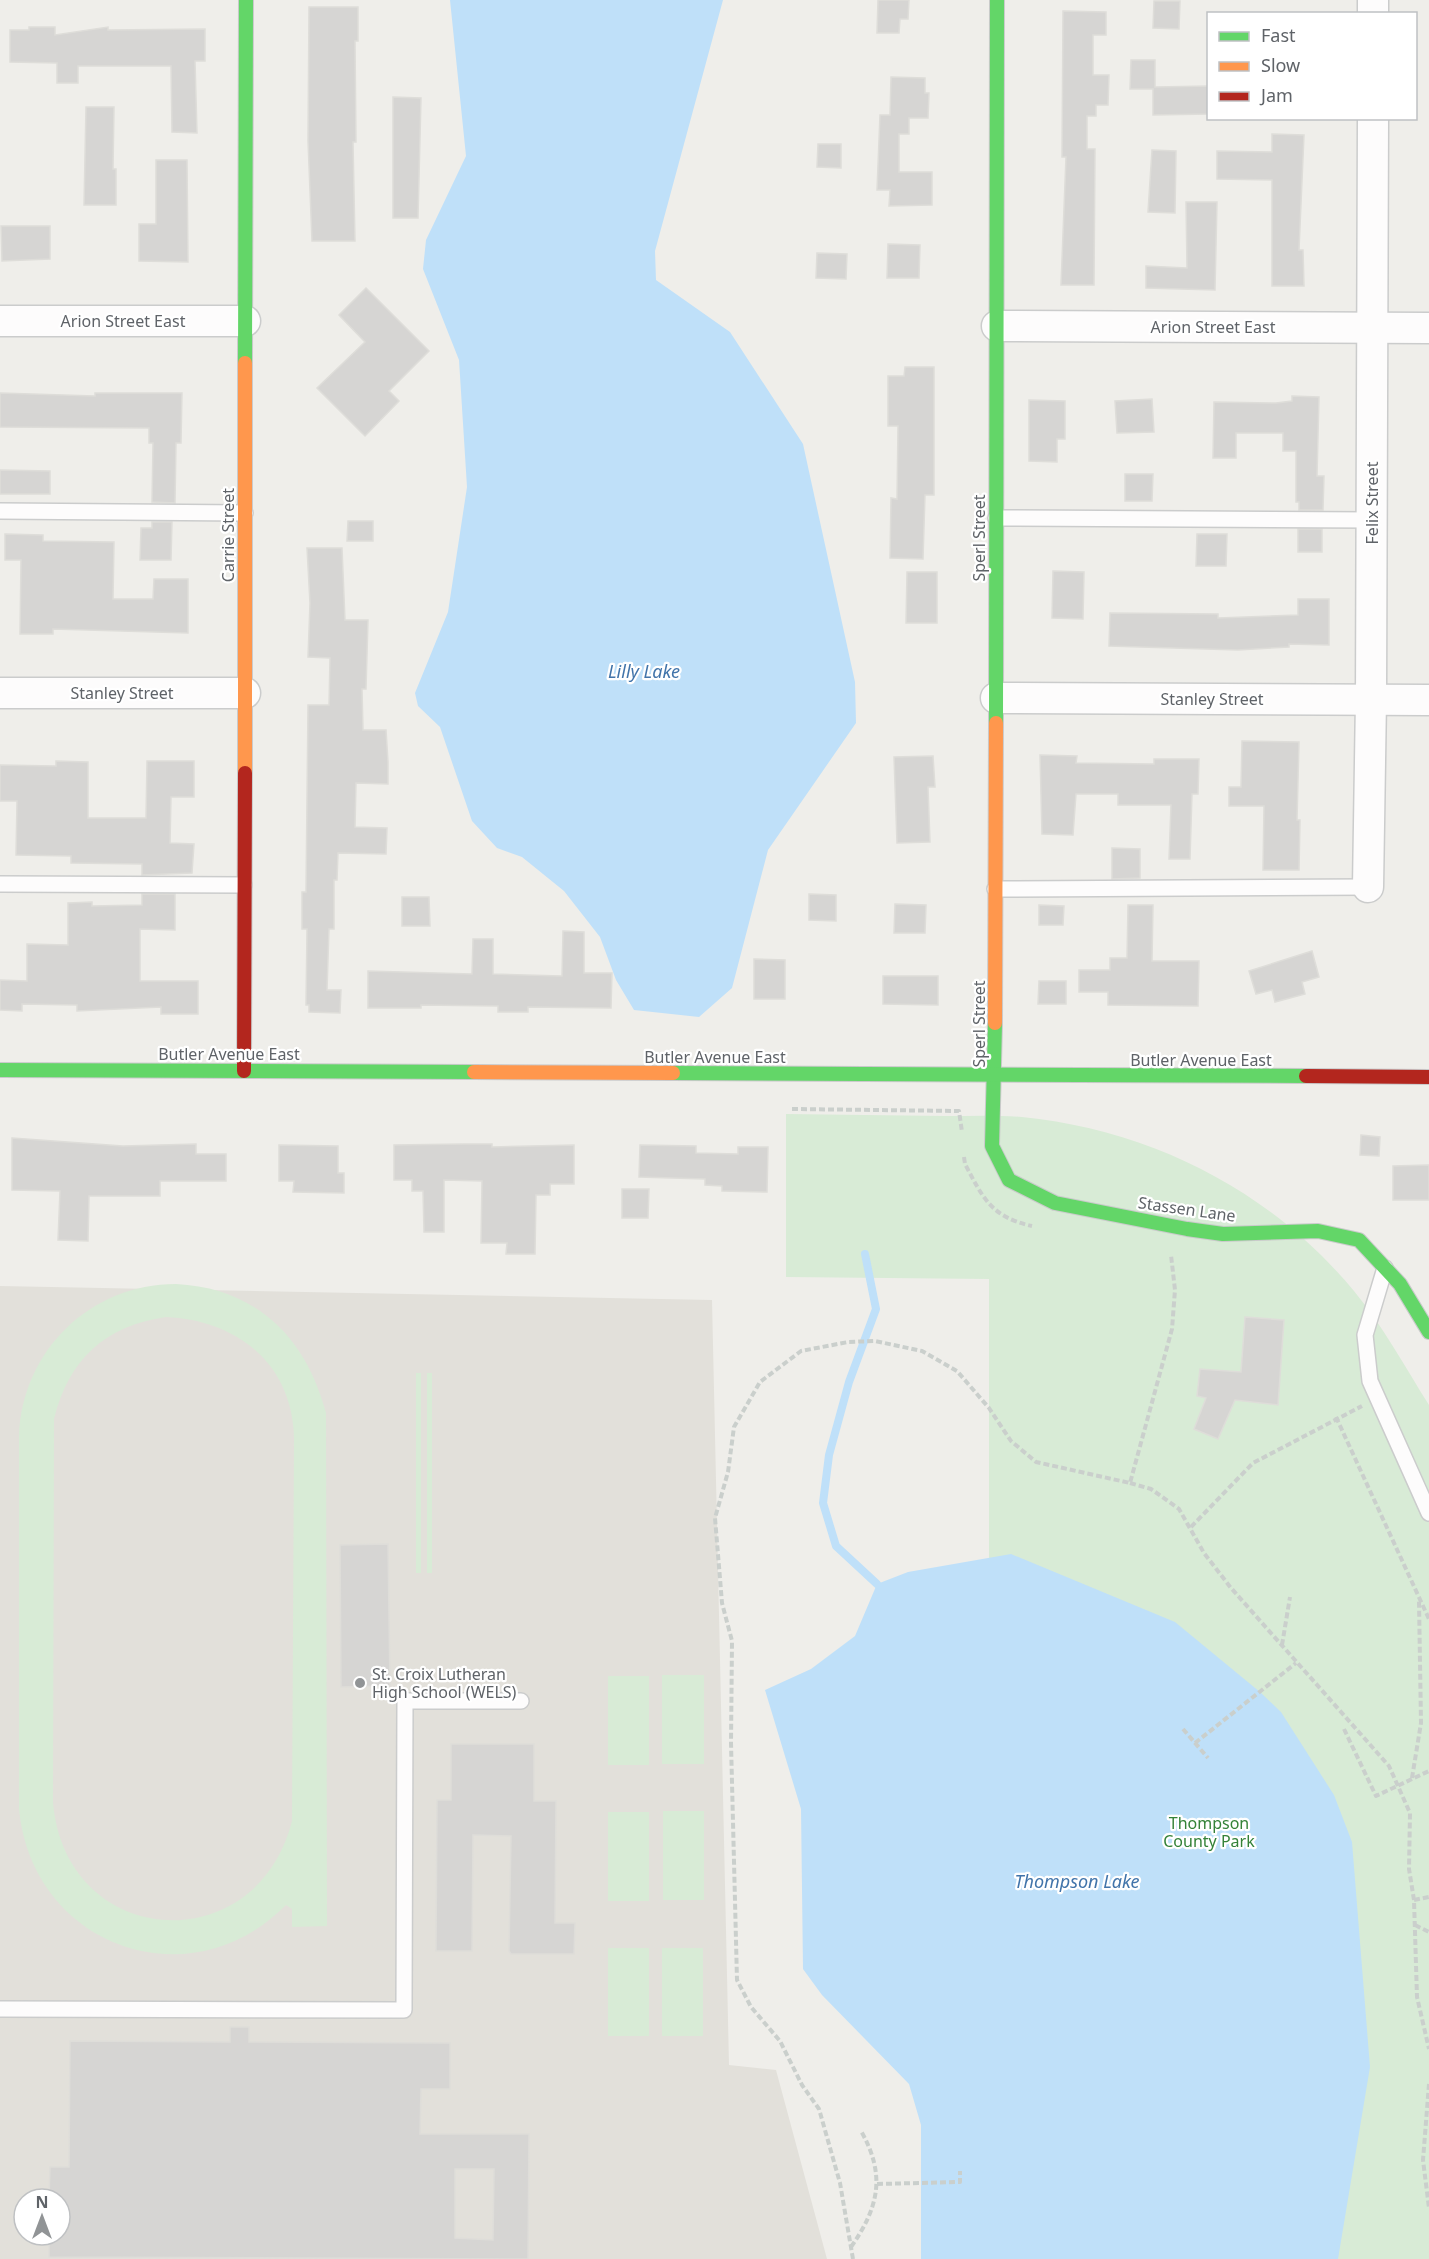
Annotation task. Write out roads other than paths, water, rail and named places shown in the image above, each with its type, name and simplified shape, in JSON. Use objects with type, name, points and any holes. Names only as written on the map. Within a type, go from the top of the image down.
[{"type":"street","name":"Carrie Street","points":[[244,1071],[246,0]]},
{"type":"street","name":"Sperl Street","points":[[995,1076],[997,0]]},
{"type":"street","name":"Felix Street","points":[[1368,887],[1373,120]]},
{"type":"street","name":"Arion Street East","points":[[0,321],[245,321]]},
{"type":"street","name":"Arion Street East","points":[[996,326],[1429,328]]},
{"type":"street","name":"Stanley Street","points":[[0,693],[245,693]]},
{"type":"street","name":"Stanley Street","points":[[996,698],[1429,700]]},
{"type":"street","name":"Butler Avenue East","points":[[0,1070],[1429,1077]]},
{"type":"street","name":"Stassen Lane","points":[[995,1076],[992,1146],[1009,1180],[1055,1203],[1223,1234],[1318,1231],[1359,1240],[1400,1284],[1429,1332]]},
{"type":"lane","points":[[0,511],[245,513]]},
{"type":"lane","points":[[996,518],[1372,520]]},
{"type":"lane","points":[[0,884],[244,885]]},
{"type":"lane","points":[[995,889],[1368,887]]},
{"type":"lane","points":[[1385,1268],[1365,1335],[1370,1381],[1429,1513]]},
{"type":"lane","points":[[0,2009],[404,2010],[405,1701],[521,1701]]},
{"type":"water","name":"Lilly Lake","points":[[450,0],[723,0],[655,251],[656,280],[730,332],[803,444],[855,682],[856,723],[768,850],[732,988],[699,1017],[634,1010],[616,980],[600,937],[564,891],[522,857],[497,848],[472,821],[440,727],[418,706],[415,693],[448,612],[467,487],[459,360],[423,269],[426,240],[466,156]]},
{"type":"water","name":"Thompson Lake","points":[[1011,1554],[1175,1622],[1281,1712],[1334,1795],[1352,1842],[1370,2067],[1338,2259],[921,2259],[921,2125],[909,2084],[822,1995],[803,1969],[801,1809],[765,1690],[811,1669],[855,1636],[877,1584],[908,1572]]},
{"type":"waterway","points":[[865,1254],[876,1309],[849,1382],[829,1455],[823,1503],[836,1546],[877,1584]]},
{"type":"place","name":"St. Croix Lutheran High School (WELS)","points":[[360,1683]]},
{"type":"park label","name":"Thompson County Park","points":[[1209,1832]]}]
